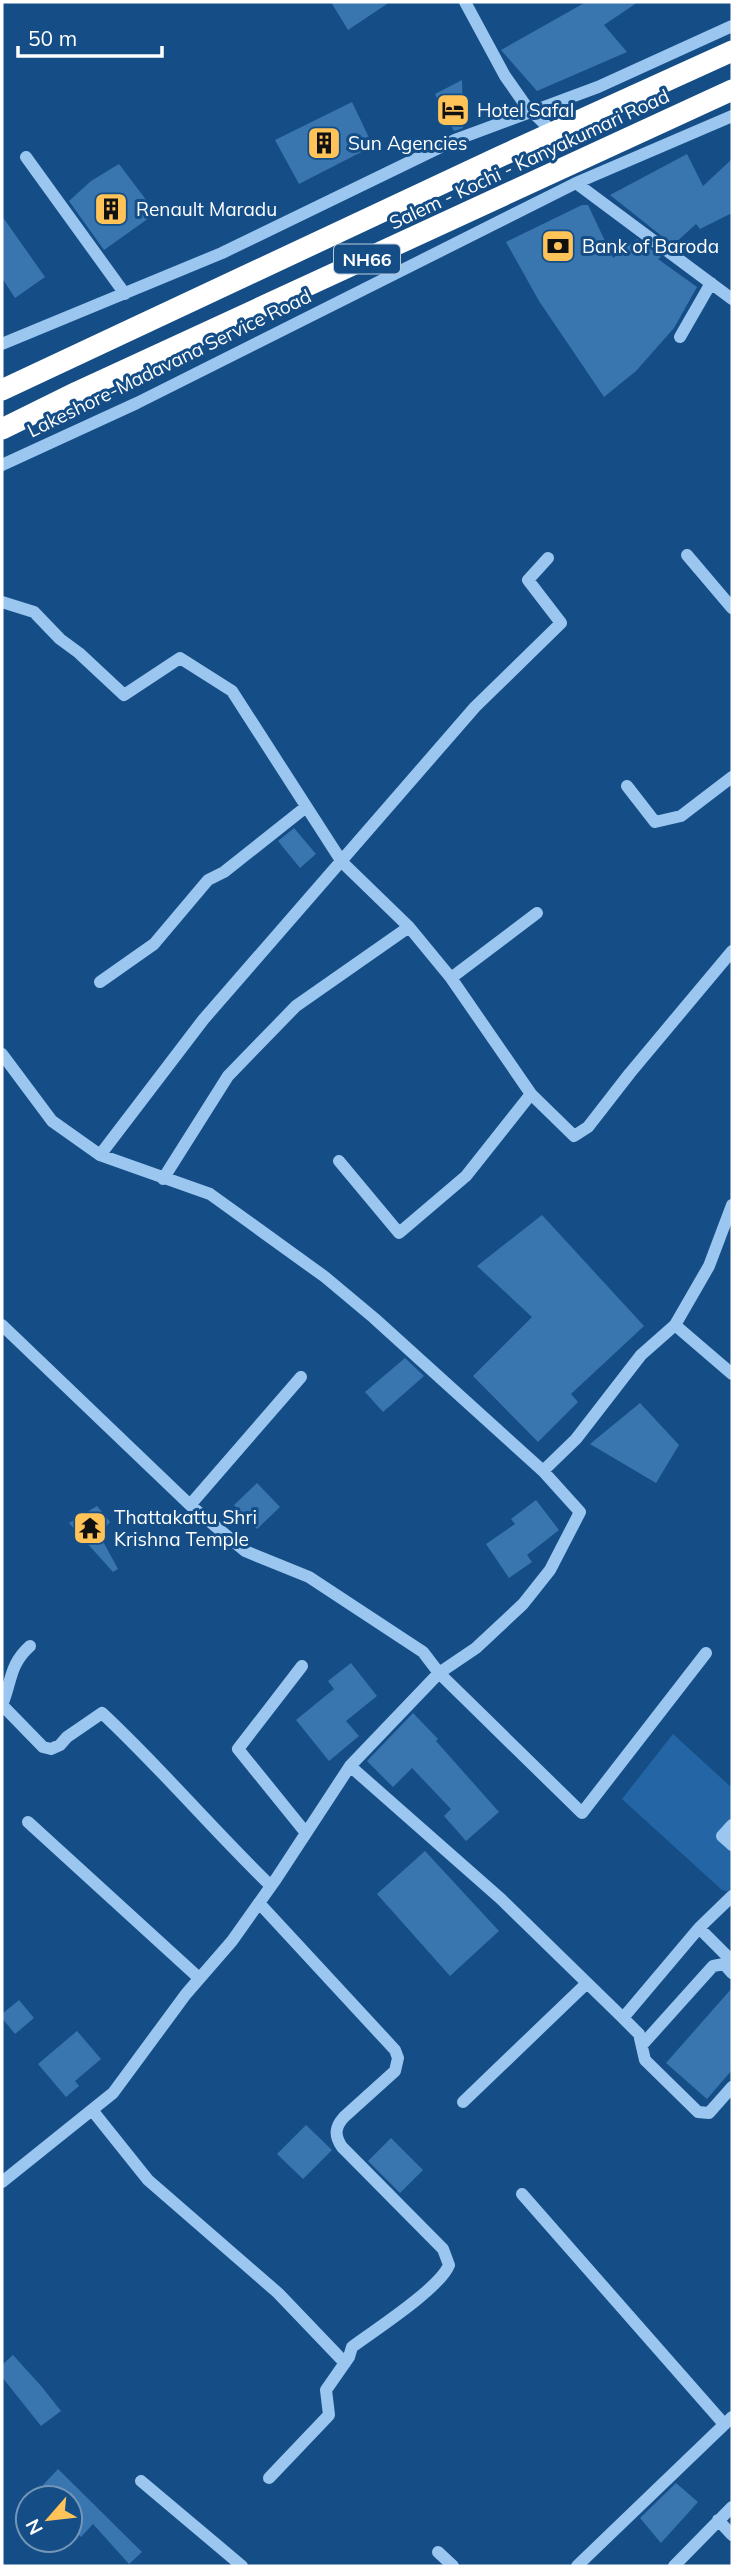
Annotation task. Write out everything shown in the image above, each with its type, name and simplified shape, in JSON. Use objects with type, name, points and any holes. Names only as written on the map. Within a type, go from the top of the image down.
[{"type":"highway","name":"Salem - Kochi - Kanyakumari Road","points":[[2,390],[732,51]]},
{"type":"highway","name":"Salem - Kochi - Kanyakumari Road","points":[[2,429],[732,90]]},
{"type":"street","points":[[465,2],[505,76],[533,113],[553,132]]},
{"type":"street","points":[[2,344],[222,253],[455,140],[598,87],[732,26]]},
{"type":"street","name":"Lakeshore-Madavana Service Road","points":[[2,465],[137,403],[576,183],[732,116]]},
{"type":"street","points":[[26,157],[125,293]]},
{"type":"street","points":[[576,183],[732,299]]},
{"type":"street","points":[[680,337],[711,283]]},
{"type":"street","points":[[687,555],[732,608]]},
{"type":"street","points":[[100,1155],[203,1020],[475,707],[561,623],[528,580],[548,558]]},
{"type":"street","points":[[2,602],[34,612],[60,639],[124,695],[180,658],[232,691],[342,862],[410,927],[451,978],[531,1094],[574,1136],[588,1127],[732,951]]},
{"type":"street","points":[[627,786],[655,822],[681,816],[732,777]]},
{"type":"street","points":[[100,982],[154,944],[208,880],[223,872],[306,807]]},
{"type":"street","points":[[451,978],[537,913]]},
{"type":"street","points":[[163,1179],[228,1076],[296,1006],[410,927]]},
{"type":"street","points":[[2,1054],[52,1121],[100,1155],[210,1194],[325,1277],[543,1471],[580,1512],[550,1570],[523,1604],[476,1648],[439,1673],[351,1766],[232,1941],[199,1978],[113,2093],[2,2182]]},
{"type":"street","points":[[339,1161],[399,1233],[466,1176],[531,1094]]},
{"type":"street","points":[[543,1471],[576,1439],[641,1355],[675,1325],[709,1266],[732,1205]]},
{"type":"street","points":[[2,1325],[190,1505],[245,1551],[309,1577],[423,1652],[439,1673],[582,1813],[706,1653]]},
{"type":"street","points":[[675,1325],[732,1374]]},
{"type":"street","points":[[190,1505],[301,1377]]},
{"type":"street","points":[[30,1646],[20,1655],[11,1670],[2,1705],[43,1747],[60,1745],[67,1737],[102,1713],[271,1886]]},
{"type":"street","points":[[302,1666],[238,1749],[306,1833]]},
{"type":"street","points":[[351,1766],[501,1899],[623,2018],[639,2034],[645,2060],[698,2112],[709,2113],[732,2087]]},
{"type":"street","points":[[28,1822],[199,1978]]},
{"type":"street","points":[[732,1825],[722,1836],[732,1845]]},
{"type":"street","points":[[623,2018],[699,1928],[732,1896]]},
{"type":"street","points":[[259,1903],[395,2050],[398,2058],[395,2071],[344,2116],[338,2124],[336,2138],[443,2249],[449,2265],[446,2273],[432,2286],[352,2347],[345,2363],[326,2390],[329,2415],[269,2478]]},
{"type":"street","points":[[699,1928],[732,1961]]},
{"type":"street","points":[[642,2045],[713,1966],[724,1964],[732,1973]]},
{"type":"street","points":[[463,2102],[587,1983]]},
{"type":"street","points":[[92,2110],[148,2180],[278,2293],[345,2363]]},
{"type":"street","points":[[523,2194],[728,2421],[577,2566]]},
{"type":"street","points":[[141,2481],[242,2566]]},
{"type":"street","points":[[674,2566],[732,2507]]},
{"type":"street","points":[[718,2520],[732,2535]]},
{"type":"street","points":[[439,2552],[453,2566]]},
{"type":"shaded area","points":[[673,1734],[732,1788],[732,1892],[722,1890],[622,1799]]},
{"type":"building","points":[[331,2],[390,2],[348,30]]},
{"type":"building","points":[[586,2],[638,2],[604,25],[627,52],[537,91],[501,50]]},
{"type":"building","name":"Hotel Safal","points":[[462,80],[463,128],[454,131],[435,94]]},
{"type":"building","name":"Sun Agencies","points":[[352,102],[373,146],[299,184],[275,140]]},
{"type":"building","points":[[687,154],[703,186],[732,159],[732,213],[700,229],[696,224],[673,245],[610,195]]},
{"type":"building","name":"Renault Maradu","points":[[119,164],[156,213],[104,250],[69,201],[91,181]]},
{"type":"building","points":[[582,205],[588,205],[613,258],[637,239],[661,257],[658,259],[697,287],[674,328],[636,371],[604,397],[539,301],[506,242]]},
{"type":"building","points":[[2,216],[45,277],[15,298],[2,278]]},
{"type":"building","points":[[294,828],[316,854],[300,868],[278,841]]},
{"type":"building","points":[[542,1215],[644,1326],[571,1394],[578,1402],[538,1442],[473,1376],[532,1317],[477,1266]]},
{"type":"building","points":[[405,1358],[424,1376],[383,1412],[365,1392]]},
{"type":"building","points":[[640,1403],[679,1445],[656,1483],[590,1444]]},
{"type":"building","points":[[257,1483],[280,1507],[257,1529],[234,1505]]},
{"type":"building","points":[[536,1500],[559,1530],[527,1555],[532,1562],[509,1578],[486,1544],[515,1524],[511,1519]]},
{"type":"building","name":"Thattakattu Shri Krishna Temple","points":[[97,1506],[110,1522],[99,1534],[118,1569],[113,1572],[69,1523]]},
{"type":"building","points":[[351,1663],[377,1696],[346,1721],[359,1736],[329,1761],[296,1720],[334,1689],[328,1681]]},
{"type":"building","points":[[413,1713],[499,1812],[466,1841],[444,1816],[451,1809],[412,1768],[393,1787],[367,1761]]},
{"type":"building","points":[[425,1851],[499,1931],[450,1976],[377,1894]]},
{"type":"building","points":[[732,1988],[732,2070],[707,2099],[666,2063]]},
{"type":"building","points":[[19,2000],[34,2018],[15,2034],[2,2018],[2,2014]]},
{"type":"building","points":[[77,2031],[101,2059],[75,2081],[79,2086],[66,2097],[38,2064]]},
{"type":"building","points":[[306,2125],[332,2150],[303,2179],[277,2154]]},
{"type":"building","points":[[391,2138],[423,2170],[400,2193],[368,2161]]},
{"type":"building","points":[[13,2355],[61,2411],[41,2426],[2,2377],[2,2365]]},
{"type":"building","points":[[58,2469],[73,2484],[44,2484]]},
{"type":"building","points":[[676,2483],[698,2502],[661,2543],[640,2518]]},
{"type":"building","points":[[84,2495],[142,2552],[129,2564],[93,2524],[84,2534]]},
{"type":"place","name":"Hotel Safal","points":[[453,110]]},
{"type":"place","name":"Sun Agencies","points":[[324,143]]},
{"type":"place","name":"Renault Maradu","points":[[111,209]]},
{"type":"place","name":"Bank of Baroda","points":[[558,246]]},
{"type":"place","name":"Thattakattu Shri Krishna Temple","points":[[90,1528]]}]
